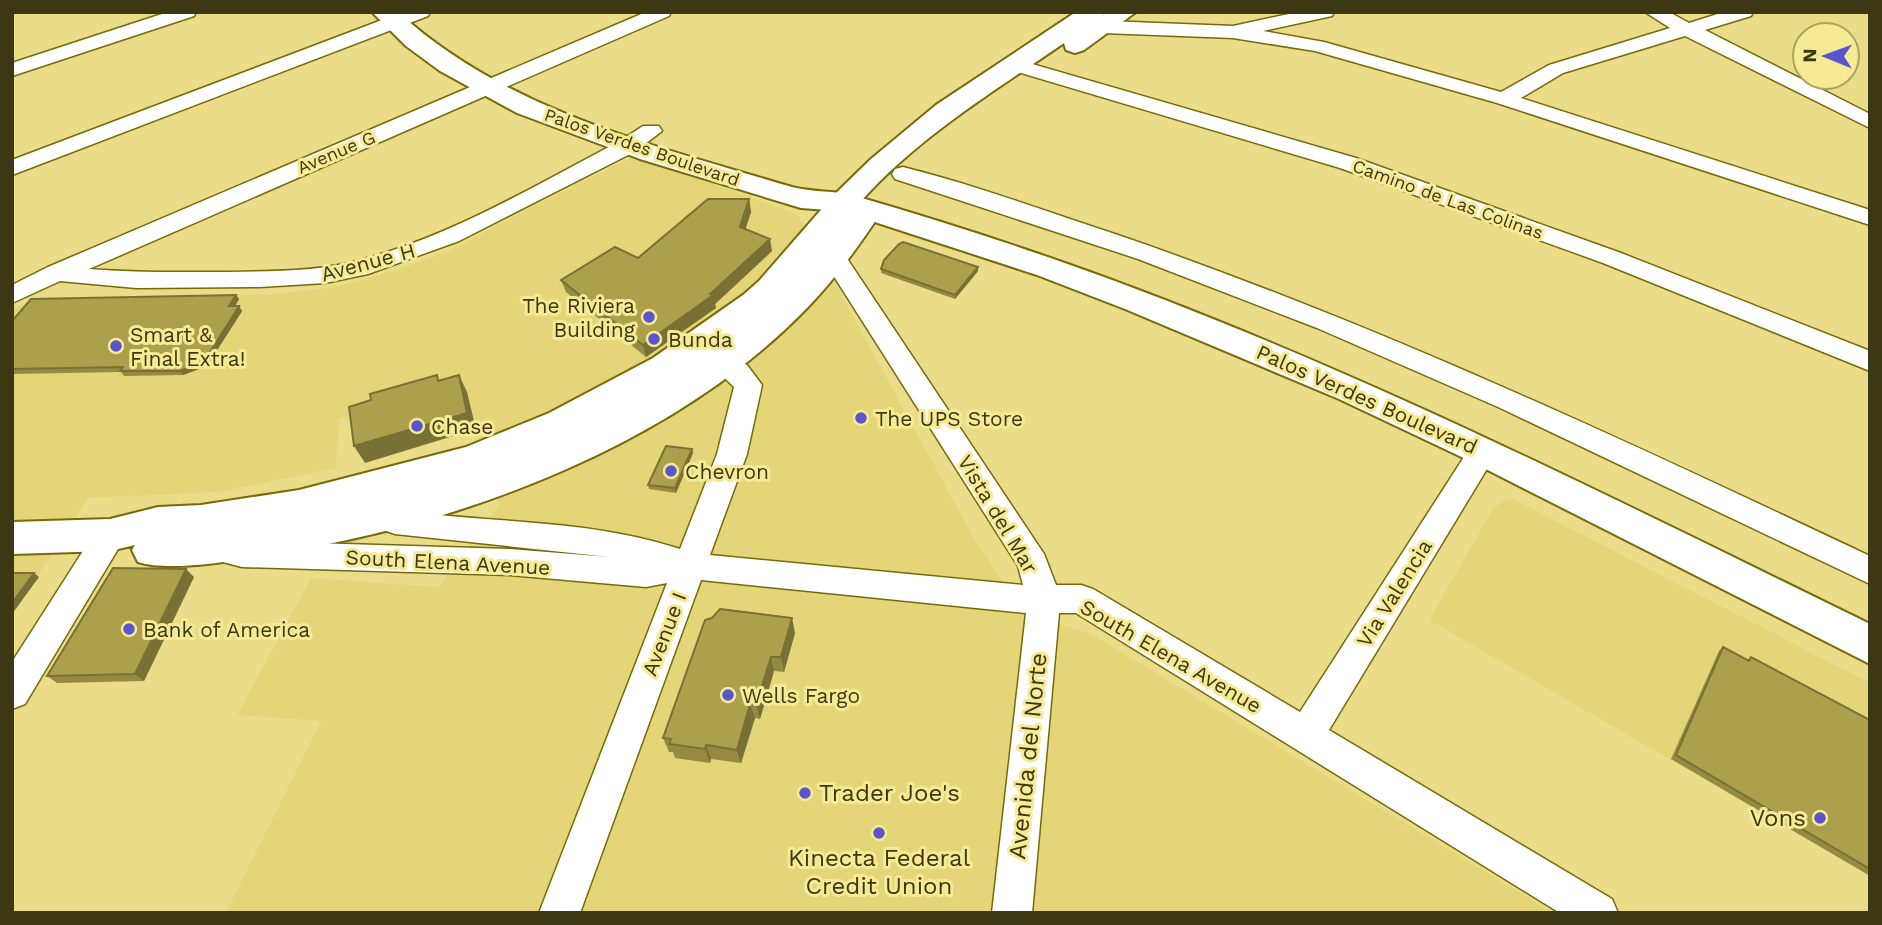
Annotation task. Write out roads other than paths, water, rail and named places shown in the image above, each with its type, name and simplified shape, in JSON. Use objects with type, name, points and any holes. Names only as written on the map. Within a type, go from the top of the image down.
[{"type":"main road","points":[[110,535],[134,550],[207,548],[271,539],[369,504],[562,423],[666,367],[755,303],[856,206],[928,126],[1026,68],[1093,19],[1124,12]]},
{"type":"main road","name":"Palos Verdes Boulevard","points":[[405,15],[552,97],[640,139],[812,202],[856,206],[1048,268],[1149,306],[1352,390],[1483,451],[1870,645]]},
{"type":"main road","name":"Palos Verdes Boulevard","points":[[405,15],[416,45],[487,87],[549,118],[640,139]]},
{"type":"main road","points":[[12,538],[110,535],[158,523],[369,504],[488,484],[585,443],[690,386],[794,302],[833,256],[856,206],[903,174],[1026,68]]},
{"type":"main road","points":[[722,362],[713,354],[714,349],[758,313],[755,303]]},
{"type":"street","points":[[12,70],[187,12]]},
{"type":"street","name":"Avenue G","points":[[12,295],[57,272],[662,12]]},
{"type":"street","points":[[1233,32],[1325,12]]},
{"type":"street","points":[[1654,12],[1869,121]]},
{"type":"street","points":[[1504,99],[1553,70],[1616,49],[1690,31],[1744,12]]},
{"type":"street","points":[[12,168],[405,15]]},
{"type":"street","points":[[1093,19],[1233,32],[1317,46],[1504,99],[1870,218]]},
{"type":"street","name":"Camino de Las Colinas","points":[[1026,68],[1348,163],[1612,258],[1870,362]]},
{"type":"street","name":"Avenue H","points":[[57,272],[97,279],[164,280],[296,279],[349,271],[387,261],[462,232],[640,139]]},
{"type":"street","points":[[903,174],[982,197],[1152,254],[1385,345],[1533,410],[1870,571]]},
{"type":"street","name":"Vista del Mar","points":[[833,256],[1033,563],[1044,599]]},
{"type":"street","name":"Avenue I","points":[[559,913],[732,454],[748,385],[737,372],[722,362]]},
{"type":"street","name":"Via Valencia","points":[[1305,736],[1483,451]]},
{"type":"street","name":"South Elena Avenue","points":[[369,504],[438,527],[618,545],[655,552],[690,566],[1007,599],[1081,599],[1598,913]]},
{"type":"street","points":[[12,692],[110,535]]},
{"type":"street","name":"South Elena Avenue","points":[[207,548],[242,554],[510,562],[646,574],[690,566]]},
{"type":"street","name":"Avenida del Norte","points":[[1012,913],[1044,599]]},
{"type":"place","name":"The Riviera Building","points":[[649,317]]},
{"type":"place","name":"Bunda","points":[[654,339]]},
{"type":"place","name":"Smart & Final Extra!","points":[[116,346]]},
{"type":"place","name":"The UPS Store","points":[[861,418]]},
{"type":"place","name":"Chase","points":[[417,426]]},
{"type":"place","name":"Chevron","points":[[671,471]]},
{"type":"place","name":"Bank of America","points":[[129,629]]},
{"type":"place","name":"Wells Fargo","points":[[728,695]]},
{"type":"place","name":"Trader Joe's","points":[[805,793]]},
{"type":"place","name":"Vons","points":[[1820,818]]},
{"type":"place","name":"Kinecta Federal Credit Union","points":[[879,833]]}]
